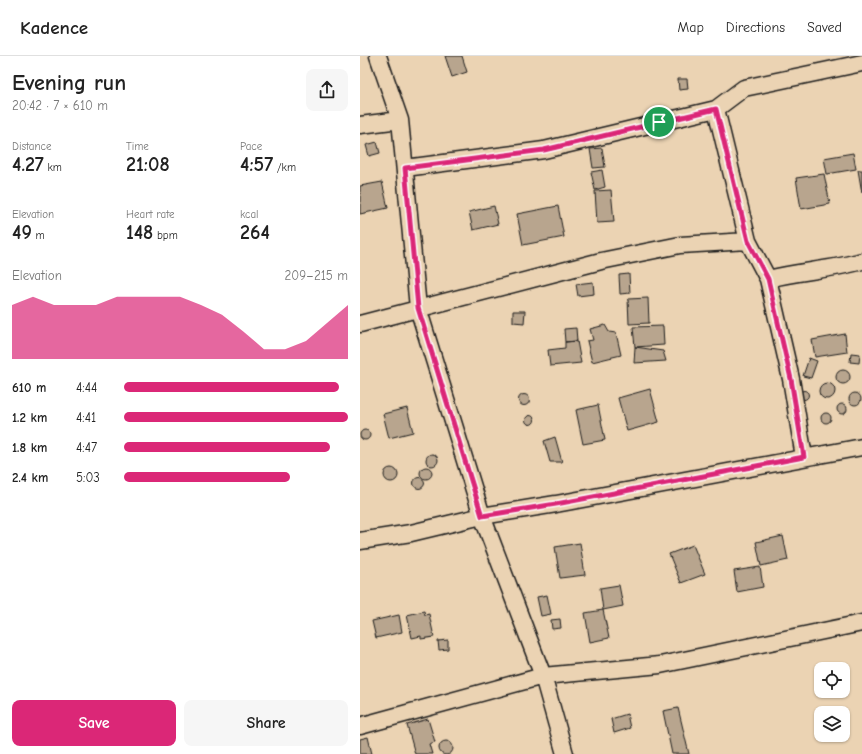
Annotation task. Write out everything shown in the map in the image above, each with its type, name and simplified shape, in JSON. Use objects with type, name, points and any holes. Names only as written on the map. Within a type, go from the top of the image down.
[{"type":"street","points":[[378,56],[400,120],[418,308],[482,516],[543,676],[565,754]]},
{"type":"street","points":[[405,168],[544,150],[716,109],[744,88],[862,63]]},
{"type":"street","points":[[716,109],[748,241],[768,279],[791,379],[804,457]]},
{"type":"street","points":[[360,125],[400,120]]},
{"type":"street","points":[[360,324],[601,261],[680,244],[748,241]]},
{"type":"street","points":[[768,279],[789,274],[842,267],[862,261]]},
{"type":"street","points":[[360,541],[410,533],[482,516],[556,504],[862,447]]},
{"type":"street","points":[[360,726],[543,676],[660,665],[862,623]]},
{"type":"building","points":[[445,56],[462,56],[467,72],[452,77]]},
{"type":"building","points":[[678,79],[687,79],[688,89],[679,90]]},
{"type":"building","points":[[377,142],[380,153],[369,156],[366,145]]},
{"type":"building","points":[[602,148],[605,167],[593,168],[590,149]]},
{"type":"building","points":[[853,153],[856,169],[827,174],[824,158]]},
{"type":"building","points":[[602,170],[605,187],[595,190],[591,172]]},
{"type":"building","points":[[858,170],[862,170],[862,193]]},
{"type":"building","points":[[824,174],[830,204],[801,209],[796,178]]},
{"type":"building","points":[[382,182],[388,208],[360,214],[360,186]]},
{"type":"building","points":[[611,190],[614,222],[597,223],[595,191]]},
{"type":"building","points":[[494,206],[498,224],[473,230],[469,212]]},
{"type":"building","points":[[558,206],[564,237],[523,245],[517,214]]},
{"type":"building","points":[[629,274],[630,293],[620,294],[619,275]]},
{"type":"building","points":[[593,282],[594,294],[578,296],[576,284]]},
{"type":"building","points":[[648,298],[649,323],[629,324],[628,299]]},
{"type":"building","points":[[513,311],[525,311],[524,323],[513,322]]},
{"type":"building","points":[[605,325],[609,332],[616,333],[621,355],[592,362],[587,341],[593,340],[590,329]]},
{"type":"building","points":[[663,326],[664,345],[635,347],[633,327]]},
{"type":"building","points":[[576,328],[577,341],[565,342],[564,329]]},
{"type":"building","points":[[845,334],[847,352],[815,357],[812,340]]},
{"type":"building","points":[[577,341],[581,363],[550,366],[548,350],[565,348],[565,342]]},
{"type":"building","points":[[635,347],[663,351],[666,361],[634,363]]},
{"type":"building","points":[[851,353],[860,354],[859,363],[850,362]]},
{"type":"building","points":[[809,358],[817,361],[811,378],[803,376]]},
{"type":"building","points":[[840,370],[846,370],[850,374],[850,380],[846,384],[840,384],[836,380],[836,374]]},
{"type":"building","points":[[824,383],[830,383],[835,388],[833,397],[830,399],[824,399],[819,394],[819,388]]},
{"type":"building","points":[[650,389],[659,422],[627,431],[618,398]]},
{"type":"building","points":[[804,390],[809,395],[804,400],[799,395]]},
{"type":"building","points":[[853,393],[857,393],[861,399],[857,405],[853,405],[849,401],[849,397]]},
{"type":"building","points":[[522,395],[526,395],[528,396],[528,404],[522,405],[519,402],[519,398]]},
{"type":"building","points":[[840,404],[844,404],[846,405],[846,413],[840,414],[837,411],[837,407]]},
{"type":"building","points":[[598,405],[605,440],[583,444],[576,410]]},
{"type":"building","points":[[407,408],[413,432],[389,438],[383,414]]},
{"type":"building","points":[[824,413],[828,413],[831,418],[828,423],[824,423],[821,420],[821,416]]},
{"type":"building","points":[[528,416],[532,416],[534,420],[532,424],[528,424],[526,422],[526,418]]},
{"type":"building","points":[[363,430],[367,430],[370,435],[367,440],[363,440],[360,437],[360,433]]},
{"type":"building","points":[[555,437],[562,462],[550,462],[544,441]]},
{"type":"building","points":[[432,454],[436,456],[438,460],[436,464],[432,466],[428,464],[426,460],[428,456]]},
{"type":"building","points":[[424,467],[428,467],[432,473],[428,479],[424,479],[420,475],[420,471]]},
{"type":"building","points":[[388,468],[394,468],[398,472],[398,478],[394,482],[388,482],[384,478],[384,472]]},
{"type":"building","points":[[419,477],[423,479],[425,483],[423,487],[419,489],[415,487],[413,483],[415,479]]},
{"type":"building","points":[[783,536],[788,560],[761,566],[756,542]]},
{"type":"building","points":[[580,543],[585,575],[560,578],[555,547]]},
{"type":"building","points":[[693,545],[705,574],[681,583],[669,554]]},
{"type":"building","points":[[760,567],[763,587],[737,592],[734,571]]},
{"type":"building","points":[[619,585],[623,606],[603,610],[600,588]]},
{"type":"building","points":[[547,595],[551,614],[541,616],[537,597]]},
{"type":"building","points":[[603,610],[609,638],[590,642],[585,613]]},
{"type":"building","points":[[424,611],[425,615],[429,614],[434,637],[421,639],[421,636],[412,638],[407,615]]},
{"type":"building","points":[[399,615],[402,632],[376,638],[372,621]]},
{"type":"building","points":[[560,619],[561,628],[552,629],[551,620]]},
{"type":"building","points":[[448,640],[448,649],[439,650],[438,641]]},
{"type":"building","points":[[678,708],[689,754],[672,754],[663,711]]},
{"type":"building","points":[[627,714],[630,728],[614,733],[611,719]]},
{"type":"building","points":[[428,719],[435,742],[429,744],[432,754],[415,754],[407,725]]},
{"type":"building","points":[[368,737],[372,754],[360,754],[360,739]]},
{"type":"building","points":[[446,741],[451,743],[453,748],[451,753],[446,755],[441,753],[439,748],[441,743]]},
{"type":"route","points":[[716,109],[748,241],[768,279],[791,379],[804,457],[556,504],[482,516],[418,308],[405,168],[544,150],[659,122],[716,109]]}]
